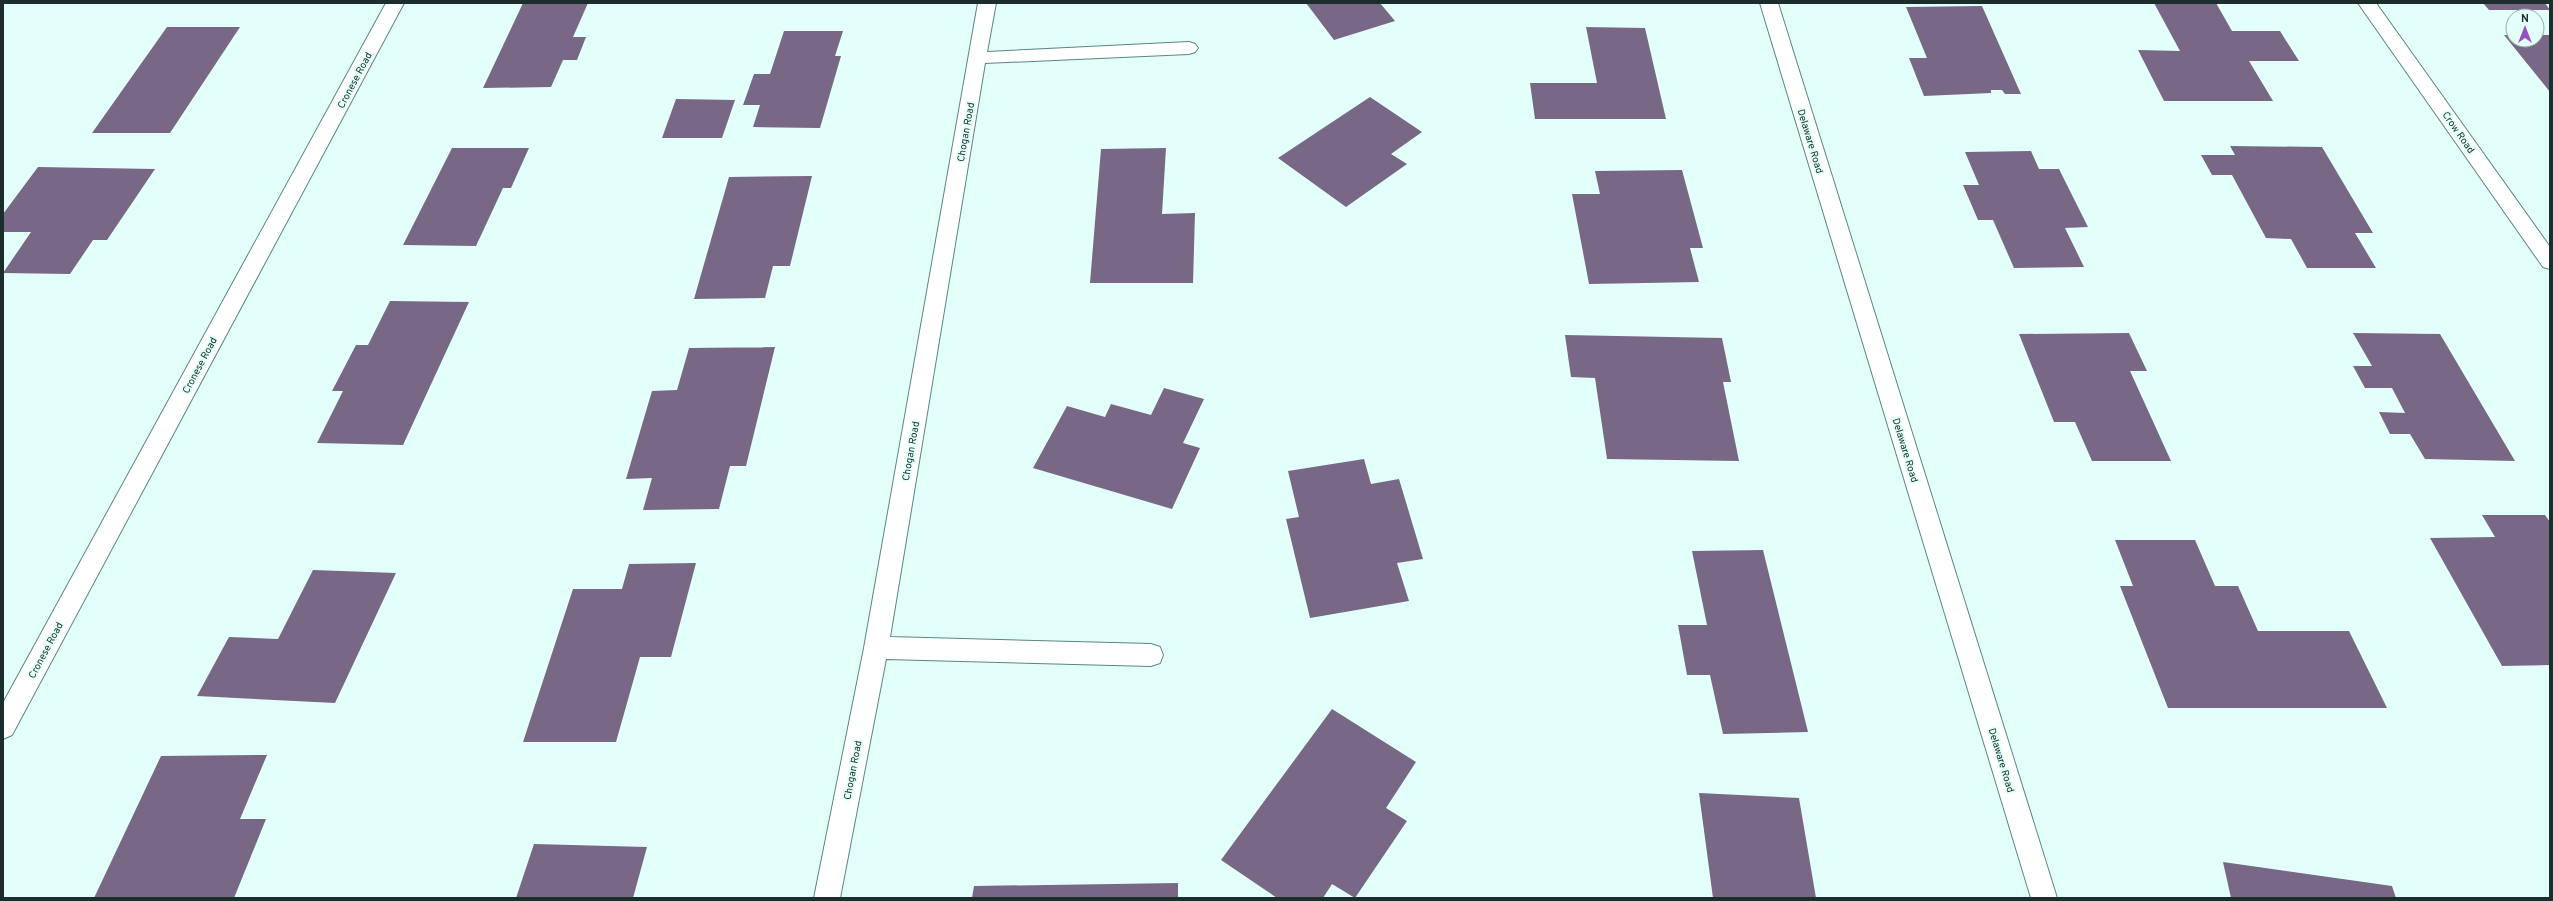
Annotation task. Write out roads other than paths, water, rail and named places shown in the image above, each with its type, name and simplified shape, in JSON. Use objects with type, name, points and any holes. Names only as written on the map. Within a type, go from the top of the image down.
[{"type":"street","name":"Cronese Road","points":[[3,727],[396,3]]},
{"type":"street","name":"Chogan Road","points":[[827,898],[876,648],[987,3]]},
{"type":"street","name":"Delaware Road","points":[[1768,3],[2044,898]]},
{"type":"street","name":"Crow Road","points":[[2367,3],[2550,262]]},
{"type":"street","points":[[978,58],[1189,48]]},
{"type":"street","points":[[876,648],[1151,655]]}]
